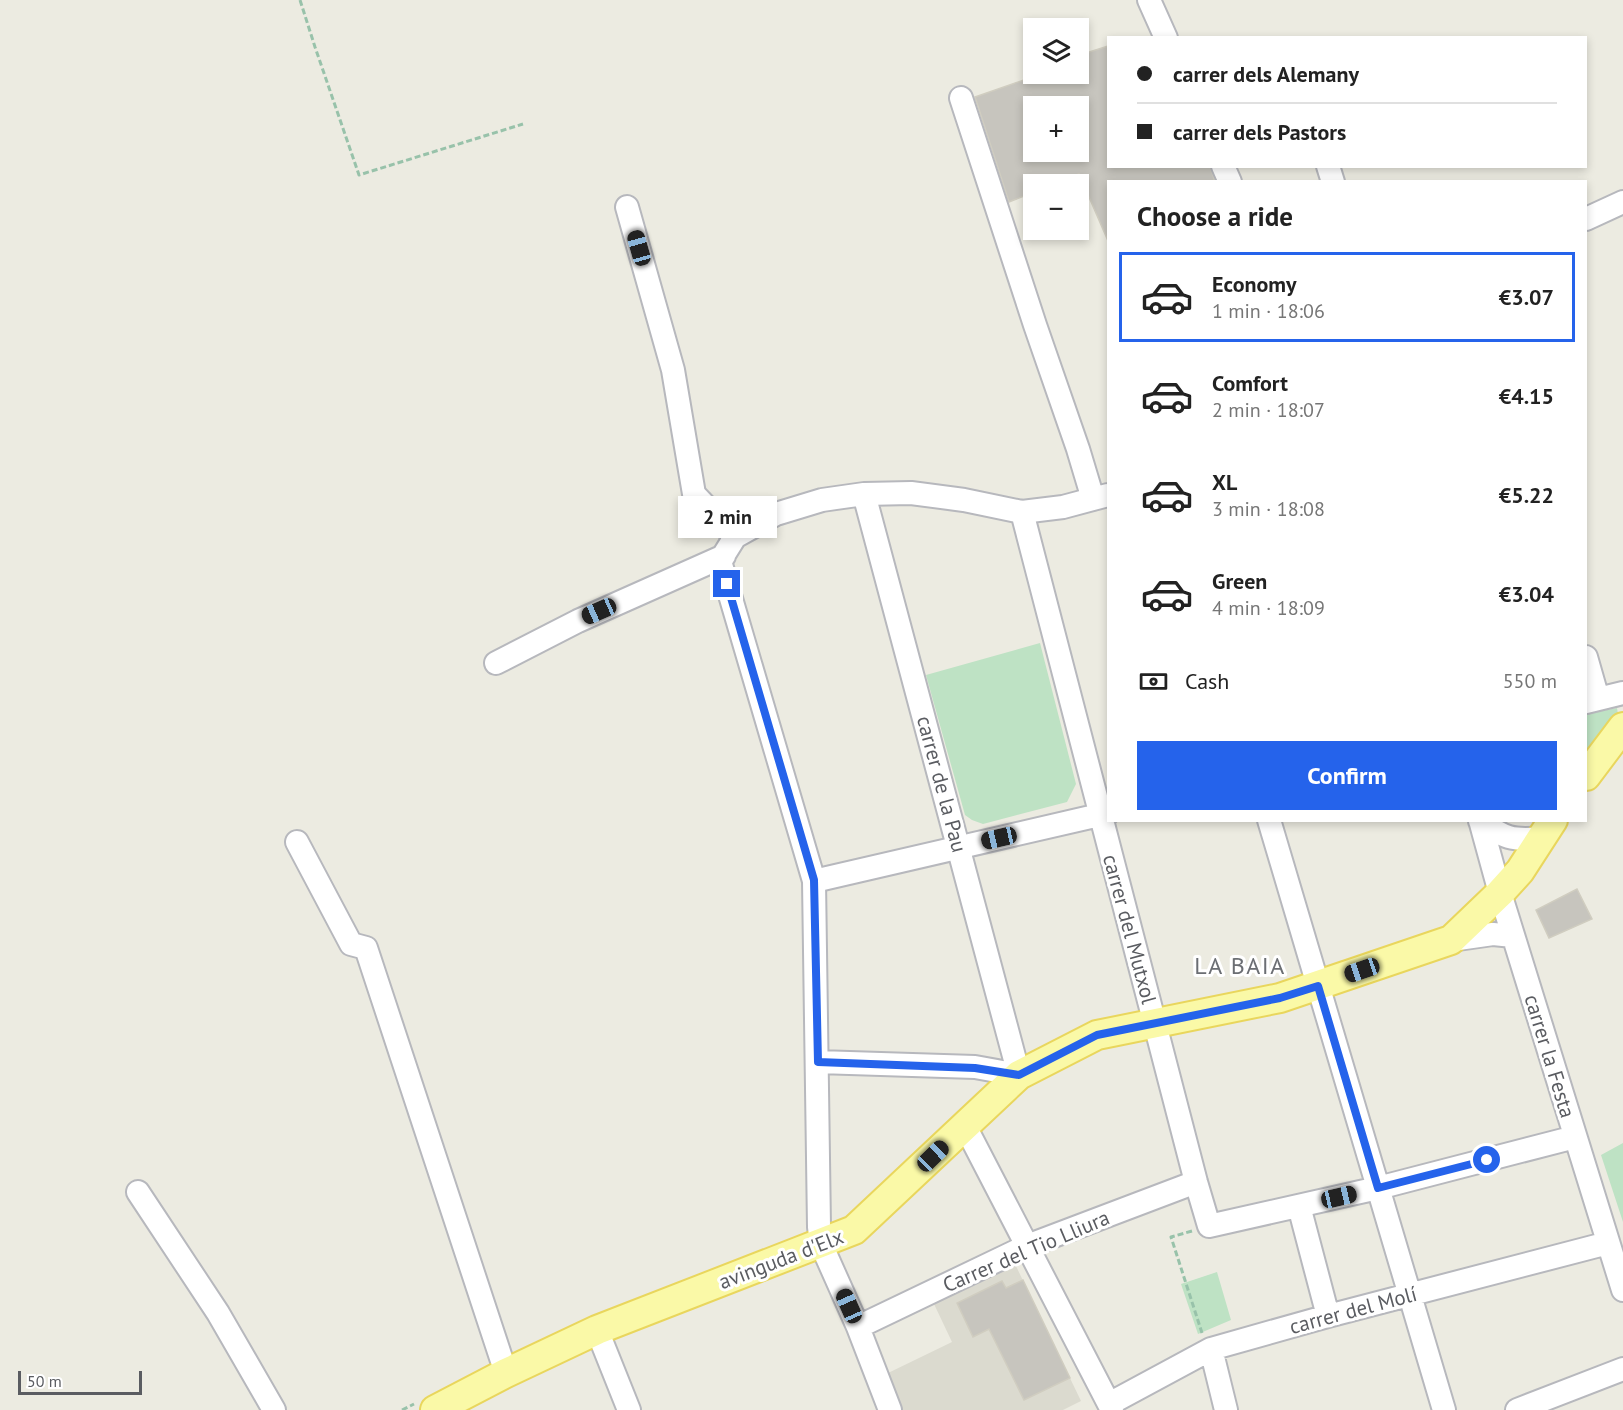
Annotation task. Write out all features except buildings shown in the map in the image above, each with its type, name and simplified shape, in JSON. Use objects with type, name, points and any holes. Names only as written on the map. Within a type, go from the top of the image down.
[{"type":"main road","points":[[1587,775],[1623,727]]},
{"type":"main road","name":"avinguda d'Elx","points":[[435,1410],[597,1330],[854,1230],[1019,1075],[1097,1035],[1280,998],[1451,940],[1500,894],[1520,871],[1547,829]]},
{"type":"street","points":[[1149,0],[1165,36]]},
{"type":"street","points":[[496,663],[578,621],[727,551],[776,514],[822,500],[864,494],[911,493],[964,500],[1022,512],[1063,507],[1101,497],[1078,449],[961,98]]},
{"type":"street","points":[[1587,219],[1620,205]]},
{"type":"street","points":[[627,207],[673,370],[694,494],[727,551],[814,880],[821,1244],[858,1327],[890,1410]]},
{"type":"street","name":"carrer de la Pau","points":[[864,494],[1019,1075]]},
{"type":"street","name":"carrer del Mutxol","points":[[1022,512],[1104,814],[1154,1023],[1196,1182],[1212,1226]]},
{"type":"street","points":[[1587,664],[1592,700],[1623,693]]},
{"type":"street","points":[[814,880],[1104,814]]},
{"type":"street","points":[[1270,822],[1444,1410]]},
{"type":"street","name":"carrer la Festa","points":[[1480,822],[1500,894],[1623,1290]]},
{"type":"street","points":[[1481,822],[1500,835],[1520,840],[1547,829]]},
{"type":"street","points":[[297,842],[351,944],[366,948],[506,1373]]},
{"type":"street","points":[[1451,940],[1493,934],[1513,936]]},
{"type":"street","points":[[818,1062],[975,1068],[1019,1075]]},
{"type":"street","points":[[965,1126],[1111,1407]]},
{"type":"street","points":[[1212,1226],[1378,1188],[1575,1137]]},
{"type":"street","name":"Carrer del Tio Lliura","points":[[858,1327],[1027,1246],[1196,1182]]},
{"type":"street","points":[[138,1192],[218,1313],[274,1410]]},
{"type":"street","points":[[1299,1206],[1328,1316]]},
{"type":"street","name":"carrer del Molí","points":[[1111,1407],[1207,1343],[1328,1316],[1608,1243]]},
{"type":"street","points":[[597,1330],[629,1410]]},
{"type":"street","points":[[1207,1343],[1226,1410]]},
{"type":"street","points":[[1517,1410],[1623,1369]]},
{"type":"path","points":[[300,0],[359,175],[523,124]]},
{"type":"path","points":[[1207,1343],[1171,1236],[1212,1226]]},
{"type":"shaded area","points":[[1015,1264],[1081,1401],[1063,1410],[903,1410],[886,1374],[952,1342],[934,1304]]},
{"type":"green space","points":[[1040,643],[1076,784],[1067,802],[983,824],[965,815],[926,675]]},
{"type":"green space","points":[[1617,708],[1618,714],[1587,757],[1587,714]]},
{"type":"green space","points":[[1623,1143],[1623,1222],[1601,1155]]},
{"type":"green space","points":[[1217,1272],[1231,1320],[1198,1334],[1181,1284]]},
{"type":"district","name":"LA BAIA","points":[[1240,965]]},
{"type":"route","points":[[727,584],[814,880],[818,1062],[975,1068],[1019,1075],[1097,1035],[1280,998],[1318,986],[1378,1188],[1487,1160]]}]
